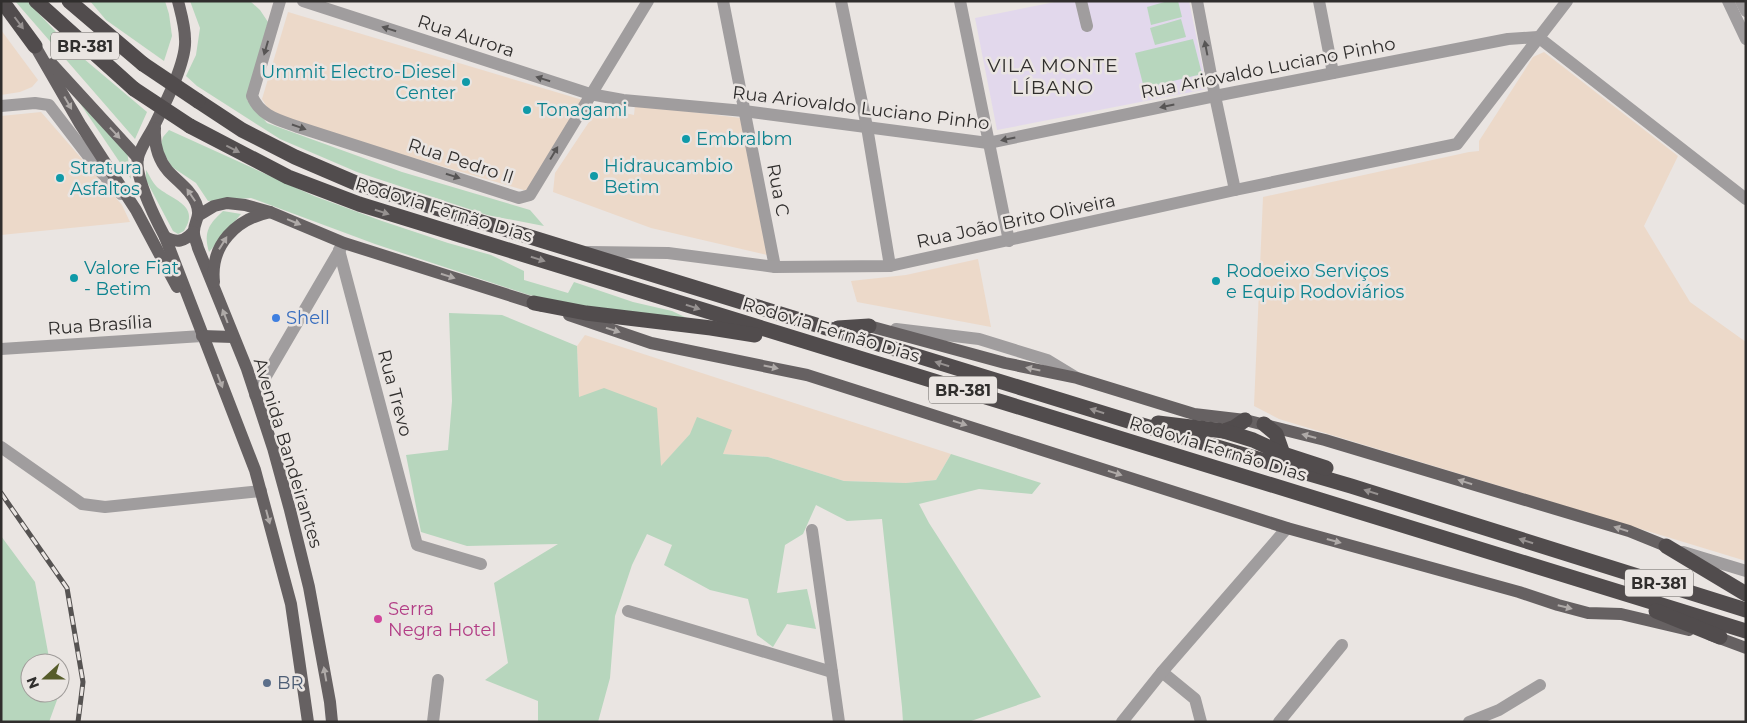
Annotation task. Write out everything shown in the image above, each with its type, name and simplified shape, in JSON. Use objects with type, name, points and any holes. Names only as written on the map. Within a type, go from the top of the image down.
[{"type":"highway","points":[[2,1],[35,46]]},
{"type":"highway","name":"Rodovia Fernão Dias","points":[[36,1],[134,89],[190,126],[288,177],[359,204],[1746,630]]},
{"type":"highway","name":"Rodovia Fernão Dias","points":[[74,4],[143,64],[242,130],[295,157],[358,184],[1135,423],[1351,486],[1746,610]]},
{"type":"highway","name":"BR-381","points":[[534,303],[586,313],[739,332],[845,354]]},
{"type":"highway","name":"BR-381","points":[[828,328],[869,326]]},
{"type":"highway","points":[[1224,431],[1235,427],[1245,420]]},
{"type":"highway","points":[[1135,423],[1163,423],[1224,431],[1253,440],[1283,454],[1337,471],[1351,486]]},
{"type":"highway","points":[[1264,424],[1276,434],[1283,454]]},
{"type":"highway","name":"BR-381","points":[[1666,546],[1746,593]]},
{"type":"highway","name":"BR-381","points":[[1746,577],[1742,585],[1746,593]]},
{"type":"highway","points":[[1575,579],[1720,637]]},
{"type":"main road","points":[[35,46],[138,158],[155,125],[181,63],[186,40],[178,3]]},
{"type":"main road","points":[[35,46],[80,124],[136,210],[202,336],[233,337]]},
{"type":"main road","points":[[155,125],[154,141],[159,157],[169,172],[192,194],[199,214],[193,232],[181,241],[172,241],[165,237]]},
{"type":"main road","name":"Avenida Bandeirantes","points":[[138,158],[142,186],[165,237],[255,470],[291,604],[308,722]]},
{"type":"main road","name":"BR-381","points":[[199,214],[214,206],[227,203],[244,205],[270,212],[341,246],[534,303],[651,342],[807,374],[1287,528],[1519,592],[1558,605],[1588,612],[1621,614],[1720,637],[1746,648]]},
{"type":"main road","points":[[215,290],[214,263],[218,250],[225,238],[245,220],[270,212]]},
{"type":"main road","name":"Avenida Bandeirantes","points":[[193,232],[247,369],[273,448],[309,587],[332,722]]},
{"type":"main road","name":"Rodovia Fernão Dias","points":[[869,326],[1004,363],[1078,378],[1194,414],[1264,424],[1390,459],[1630,531],[1666,546]]},
{"type":"street","name":"Rua Pedro II","points":[[280,1],[252,96],[256,105],[265,114],[298,127],[519,198],[530,195],[648,1]]},
{"type":"street","name":"Rua Aurora","points":[[303,1],[590,94]]},
{"type":"street","name":"Rua C","points":[[723,1],[776,267]]},
{"type":"street","points":[[841,1],[866,127],[890,266]]},
{"type":"street","points":[[960,1],[1009,241]]},
{"type":"street","points":[[1081,1],[1087,26]]},
{"type":"street","points":[[1198,1],[1215,96],[1235,190]]},
{"type":"street","points":[[1319,1],[1333,73]]},
{"type":"street","points":[[1567,1],[1538,37],[1746,199]]},
{"type":"street","points":[[1728,1],[1746,39]]},
{"type":"street","points":[[1741,1],[1746,11]]},
{"type":"street","name":"Rua Ariovaldo Luciano Pinho","points":[[590,94],[623,100],[744,111],[988,143],[1215,96],[1508,39],[1538,37]]},
{"type":"street","name":"Rua João Brito Oliveira","points":[[578,251],[668,253],[776,267],[890,266],[1235,190],[1456,144],[1538,37]]},
{"type":"street","points":[[1,106],[35,103],[49,105],[99,170],[136,210]]},
{"type":"street","points":[[255,395],[341,246]]},
{"type":"street","name":"Rua Trevo","points":[[341,246],[417,545],[481,564]]},
{"type":"street","name":"Rua Brasília","points":[[1,349],[202,336]]},
{"type":"street","points":[[1,447],[82,504],[105,507],[261,491]]},
{"type":"street","points":[[1122,722],[1162,672],[1287,528]]},
{"type":"street","points":[[812,530],[839,722]]},
{"type":"street","points":[[1666,546],[1746,571]]},
{"type":"street","points":[[628,611],[832,672]]},
{"type":"street","points":[[1279,722],[1342,644]]},
{"type":"street","points":[[1162,672],[1195,699],[1201,722]]},
{"type":"street","points":[[433,722],[438,680]]},
{"type":"street","points":[[1469,722],[1499,710],[1540,685]]},
{"type":"shaded area","points":[[1060,1],[1189,1],[1207,89],[997,130],[975,18]]},
{"type":"shaded area","points":[[288,12],[586,101],[527,191],[273,117],[262,99]]},
{"type":"shaded area","points":[[1,30],[38,80],[32,87],[20,92],[1,95]]},
{"type":"shaded area","points":[[1544,52],[1678,156],[1644,226],[1690,302],[1746,342],[1746,561],[1279,419],[1254,406],[1263,197],[1479,151],[1479,141],[1533,57]]},
{"type":"shaded area","points":[[635,105],[741,118],[767,255],[651,228],[553,192],[555,173],[599,107],[634,115]]},
{"type":"shaded area","name":"Stratura Asfaltos","points":[[41,112],[122,205],[130,222],[1,235],[1,116]]},
{"type":"shaded area","points":[[978,259],[991,327],[857,302],[851,281],[906,275]]},
{"type":"shaded area","points":[[585,335],[951,454],[936,480],[906,483],[844,481],[768,457],[723,454],[690,434],[661,467],[579,397],[577,346]]},
{"type":"green space","points":[[15,1],[27,1],[71,48],[147,112],[135,139]]},
{"type":"green space","points":[[90,1],[165,1],[172,36],[164,61],[106,20]]},
{"type":"green space","points":[[190,1],[250,1],[260,10],[268,22],[247,100],[267,123],[402,172],[530,210],[544,226],[487,215],[357,172],[280,139],[197,86],[186,76],[196,55],[200,28]]},
{"type":"green space","points":[[1168,1],[1178,1],[1182,17],[1151,25],[1147,7]]},
{"type":"green space","points":[[1181,19],[1186,37],[1155,45],[1150,28]]},
{"type":"green space","points":[[1193,39],[1202,74],[1144,88],[1135,53]]},
{"type":"green space","points":[[71,90],[127,151],[131,179]]},
{"type":"green space","points":[[169,130],[314,196],[448,243],[491,255],[524,271],[524,280],[568,293],[574,282],[633,302],[672,311],[689,319],[604,310],[529,295],[375,244],[251,198],[208,201],[196,183],[172,167],[160,147],[163,137]]},
{"type":"green space","points":[[146,170],[157,187],[187,209],[189,215],[184,231],[178,234],[173,231],[146,180]]},
{"type":"green space","points":[[223,211],[241,214],[209,252],[207,245],[208,229]]},
{"type":"green space","points":[[449,313],[502,315],[577,346],[579,397],[604,388],[657,408],[661,466],[690,434],[697,417],[732,430],[723,454],[768,457],[844,481],[906,483],[936,480],[951,454],[1041,483],[1032,494],[979,489],[919,504],[929,523],[1041,697],[968,722],[903,722],[882,519],[847,521],[816,505],[803,534],[785,545],[777,593],[807,589],[816,629],[787,624],[773,647],[757,635],[748,599],[710,590],[664,565],[672,545],[647,534],[632,565],[615,616],[610,678],[598,722],[538,722],[538,701],[485,680],[508,663],[494,583],[558,544],[467,546],[421,532],[406,455],[448,450],[452,401]]},
{"type":"green space","points":[[1,536],[35,582],[48,653],[20,653],[20,703],[56,703],[49,722],[1,722]]},
{"type":"railway","points":[[1,493],[67,588],[83,682],[78,722]]},
{"type":"place","name":"Ummit Electro-Diesel Center","points":[[466,82]]},
{"type":"place","name":"Tonagami","points":[[527,110]]},
{"type":"place","name":"Embralbm","points":[[686,139]]},
{"type":"place","name":"Hidraucambio Betim","points":[[594,176]]},
{"type":"place","name":"Stratura Asfaltos","points":[[60,178]]},
{"type":"place","name":"Valore Fiat - Betim","points":[[74,278]]},
{"type":"place","name":"Rodoeixo Serviços e Equip Rodoviários","points":[[1216,281]]},
{"type":"place","name":"Shell","points":[[276,318]]},
{"type":"place","name":"Serra Negra Hotel","points":[[378,619]]},
{"type":"place","name":"BR","points":[[267,683]]},
{"type":"district","name":"VILA MONTE LÍBANO","points":[[1053,76]]}]
